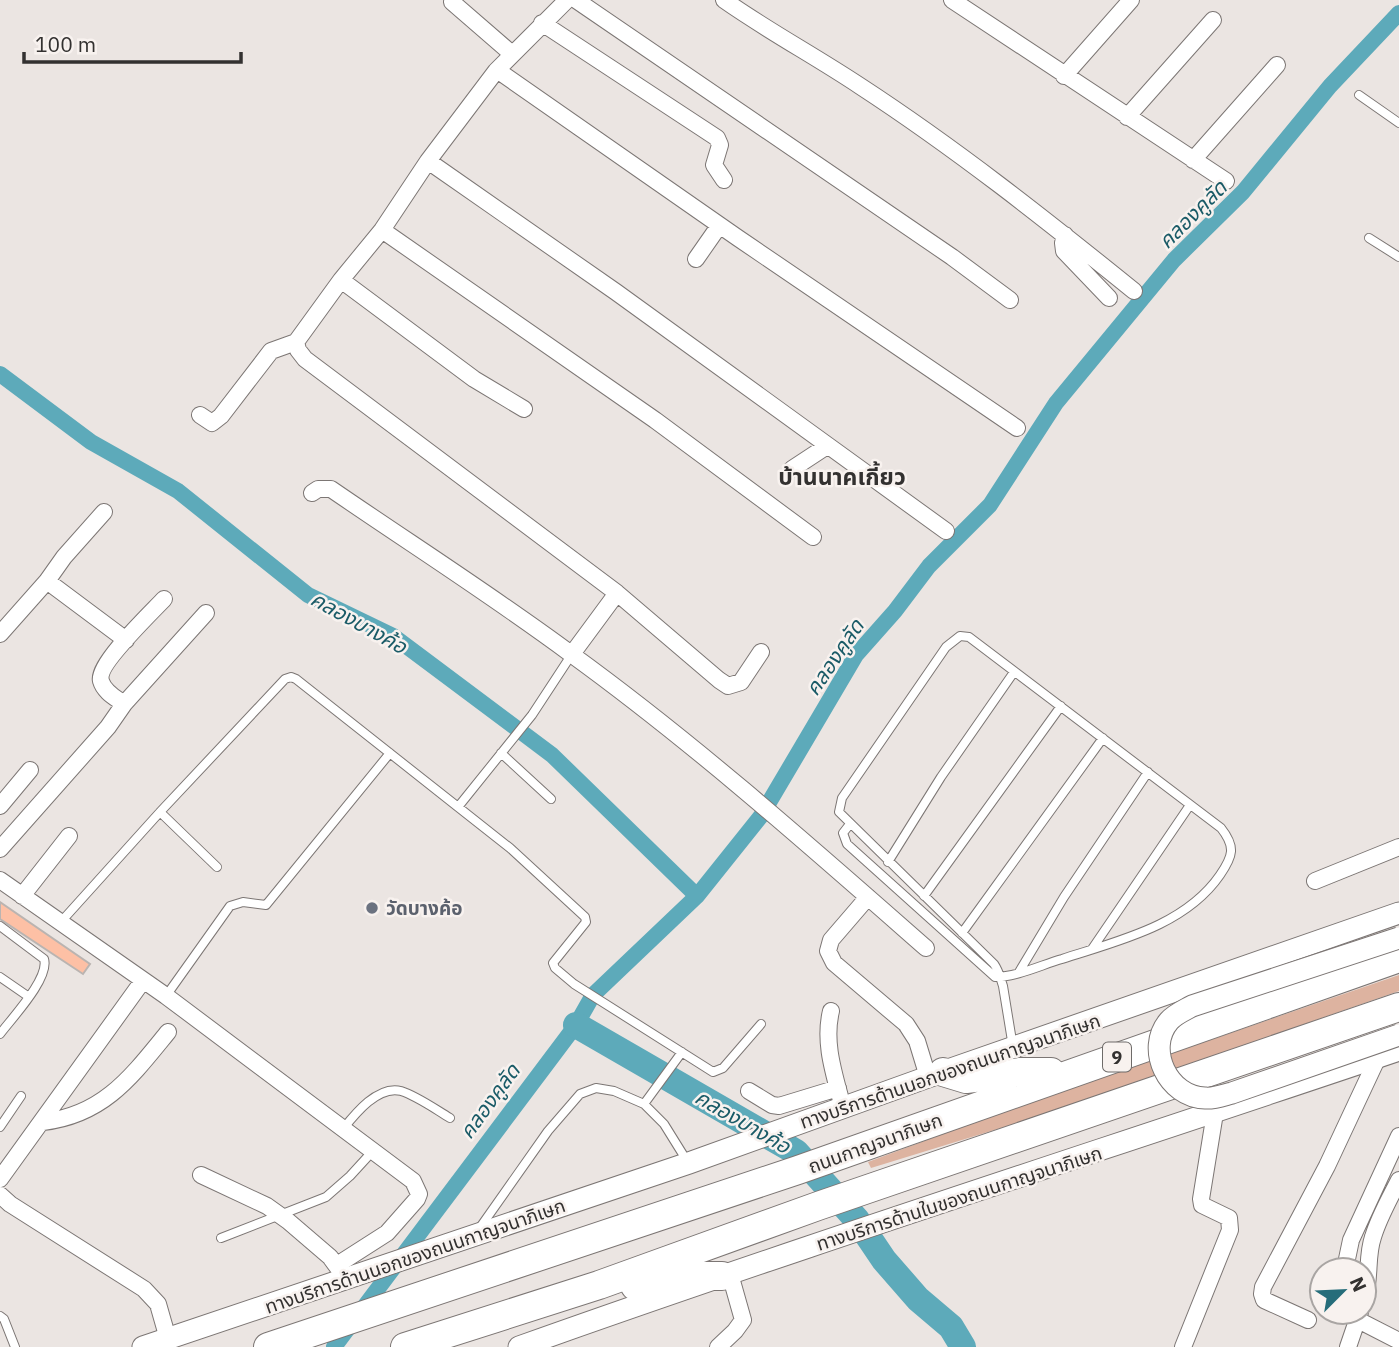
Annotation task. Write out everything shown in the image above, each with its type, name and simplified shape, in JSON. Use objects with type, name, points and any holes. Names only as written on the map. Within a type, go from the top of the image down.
[{"type":"highway","name":"ถนนกาญจนาภิเษก","points":[[268,1347],[836,1157],[1399,958]]},
{"type":"highway","name":"ถนนกาญจนาภิเษก","points":[[405,1347],[599,1285],[818,1206],[1399,1007]]},
{"type":"highway","points":[[936,1075],[966,1079],[1020,1072],[1068,1074]]},
{"type":"highway","points":[[599,1285],[619,1289],[695,1276],[726,1275]]},
{"type":"main road","name":"ทางบริการด้านนอกของถนนกาญจนาภิเษก","points":[[143,1347],[348,1272],[418,1253],[689,1164],[808,1121],[841,1098],[936,1075],[1399,914]]},
{"type":"main road","points":[[1399,938],[1192,1006],[1168,1023],[1159,1051],[1164,1070],[1172,1082],[1183,1091],[1205,1098],[1232,1093],[1399,1035]]},
{"type":"main road","name":"ทางบริการด้านในของถนนกาญจนาภิเษก","points":[[519,1347],[894,1218],[1399,1050]]},
{"type":"street","points":[[200,415],[212,423],[221,416],[271,351],[296,341],[382,230],[428,161],[497,71],[567,0]]},
{"type":"street","points":[[576,0],[952,257],[1010,300]]},
{"type":"street","points":[[724,0],[859,85],[943,143],[1134,291]]},
{"type":"street","points":[[952,0],[1226,181]]},
{"type":"street","points":[[1064,76],[1131,0]]},
{"type":"street","points":[[452,2],[512,54]]},
{"type":"street","points":[[1127,117],[1213,20]]},
{"type":"street","points":[[542,23],[717,138],[720,145],[714,165],[723,180]]},
{"type":"street","points":[[1193,160],[1277,65]]},
{"type":"street","points":[[497,71],[719,226],[1017,428]]},
{"type":"street","points":[[428,161],[616,292],[946,531]]},
{"type":"street","points":[[696,259],[719,226]]},
{"type":"street","points":[[382,230],[655,420],[813,537]]},
{"type":"street","points":[[1065,235],[1064,251],[1110,298]]},
{"type":"street","points":[[341,280],[474,379],[524,409]]},
{"type":"street","points":[[296,341],[298,350],[305,359],[617,593],[719,680],[728,685],[741,682],[761,652]]},
{"type":"street","points":[[792,469],[827,446]]},
{"type":"street","points":[[312,493],[318,489],[331,489],[445,564],[572,654],[755,798],[926,948]]},
{"type":"street","points":[[0,634],[104,512]]},
{"type":"street","points":[[47,581],[127,640]]},
{"type":"street","points":[[572,654],[617,593]]},
{"type":"street","points":[[124,704],[110,695],[100,677],[110,660],[164,599]]},
{"type":"street","points":[[0,849],[206,613]]},
{"type":"street","points":[[0,806],[30,770]]},
{"type":"street","points":[[22,896],[69,836]]},
{"type":"street","points":[[1315,881],[1399,847]]},
{"type":"street","points":[[0,880],[59,924],[166,996],[413,1181],[419,1194],[387,1233],[348,1272],[267,1206],[201,1175]]},
{"type":"street","points":[[868,897],[831,940],[828,951],[834,963],[906,1024],[936,1075]]},
{"type":"street","points":[[0,1178],[142,982]]},
{"type":"street","points":[[748,1091],[779,1107],[841,1098],[828,1039],[827,1027],[831,1012]]},
{"type":"street","points":[[43,1122],[68,1117],[120,1089],[168,1032]]},
{"type":"street","points":[[1308,1320],[1264,1300],[1263,1287],[1378,1058]]},
{"type":"street","points":[[1183,1347],[1230,1230],[1229,1218],[1202,1205],[1201,1199],[1215,1113]]},
{"type":"street","points":[[1349,1256],[1351,1240],[1399,1136]]},
{"type":"street","points":[[1369,1256],[1372,1237],[1399,1180]]},
{"type":"street","points":[[0,1195],[10,1204],[145,1289],[158,1304],[168,1339]]},
{"type":"street","points":[[718,1347],[743,1320],[726,1275]]},
{"type":"street","points":[[1348,1347],[1355,1326]]},
{"type":"street","points":[[1375,1326],[1399,1341]]},
{"type":"lane","points":[[1359,95],[1399,124]]},
{"type":"lane","points":[[1369,238],[1399,257]]},
{"type":"lane","points":[[850,824],[843,834],[847,844],[995,977],[1000,977],[1019,972],[1093,949],[1161,924],[1188,908],[1217,880],[1232,853],[1231,840],[1221,828],[969,637],[960,636],[946,648],[842,798],[839,812],[994,964],[1000,977],[1013,1048]]},
{"type":"lane","points":[[458,807],[532,715],[572,654]]},
{"type":"lane","points":[[888,862],[941,777],[1014,672]]},
{"type":"lane","points":[[59,924],[160,811],[285,679],[291,677],[510,848],[585,916],[586,922],[553,963],[555,968],[574,984],[680,1054],[713,1072],[719,1071],[761,1024]]},
{"type":"lane","points":[[924,896],[1061,706]]},
{"type":"lane","points":[[962,933],[1103,738]]},
{"type":"lane","points":[[166,996],[230,906],[243,902],[265,905],[390,753]]},
{"type":"lane","points":[[501,753],[551,799]]},
{"type":"lane","points":[[1019,972],[1064,897],[1148,772]]},
{"type":"lane","points":[[1093,949],[1190,805]]},
{"type":"lane","points":[[160,811],[217,867]]},
{"type":"lane","points":[[0,926],[44,960],[46,971],[0,1034]]},
{"type":"lane","points":[[0,977],[29,997]]},
{"type":"lane","points":[[644,1104],[680,1054]]},
{"type":"lane","points":[[475,1234],[548,1131],[580,1094],[596,1088],[614,1091],[644,1104],[664,1124],[689,1164]]},
{"type":"lane","points":[[343,1129],[371,1100],[390,1090],[401,1091],[450,1118]]},
{"type":"lane","points":[[0,1127],[21,1096]]},
{"type":"lane","points":[[221,1238],[326,1197],[372,1152]]},
{"type":"lane","points":[[0,1316],[4,1319],[15,1347]]},
{"type":"shaded area","points":[[1399,975],[1399,991],[1056,1111],[871,1168],[868,1162],[1018,1106]]},
{"type":"building","points":[[0,902],[90,964],[83,974],[0,919]]},
{"type":"waterway","name":"คลองคูลัด","points":[[334,1347],[576,1025],[593,995],[697,896],[761,816],[856,655],[895,611],[929,566],[990,505],[1056,403],[1174,260],[1243,192],[1330,86],[1399,13]]},
{"type":"waterway","name":"คลองบางค้อ","points":[[0,374],[91,442],[178,491],[308,595],[393,636],[552,755],[697,896]]},
{"type":"waterway","name":"คลองบางค้อ","points":[[576,1025],[796,1152],[857,1220],[884,1260],[918,1299],[951,1327],[963,1347]]},
{"type":"place","name":"วัดบางค้อ","points":[[372,908]]},
{"type":"district","name":"บ้านนาคเกี้ยว","points":[[842,476]]}]
